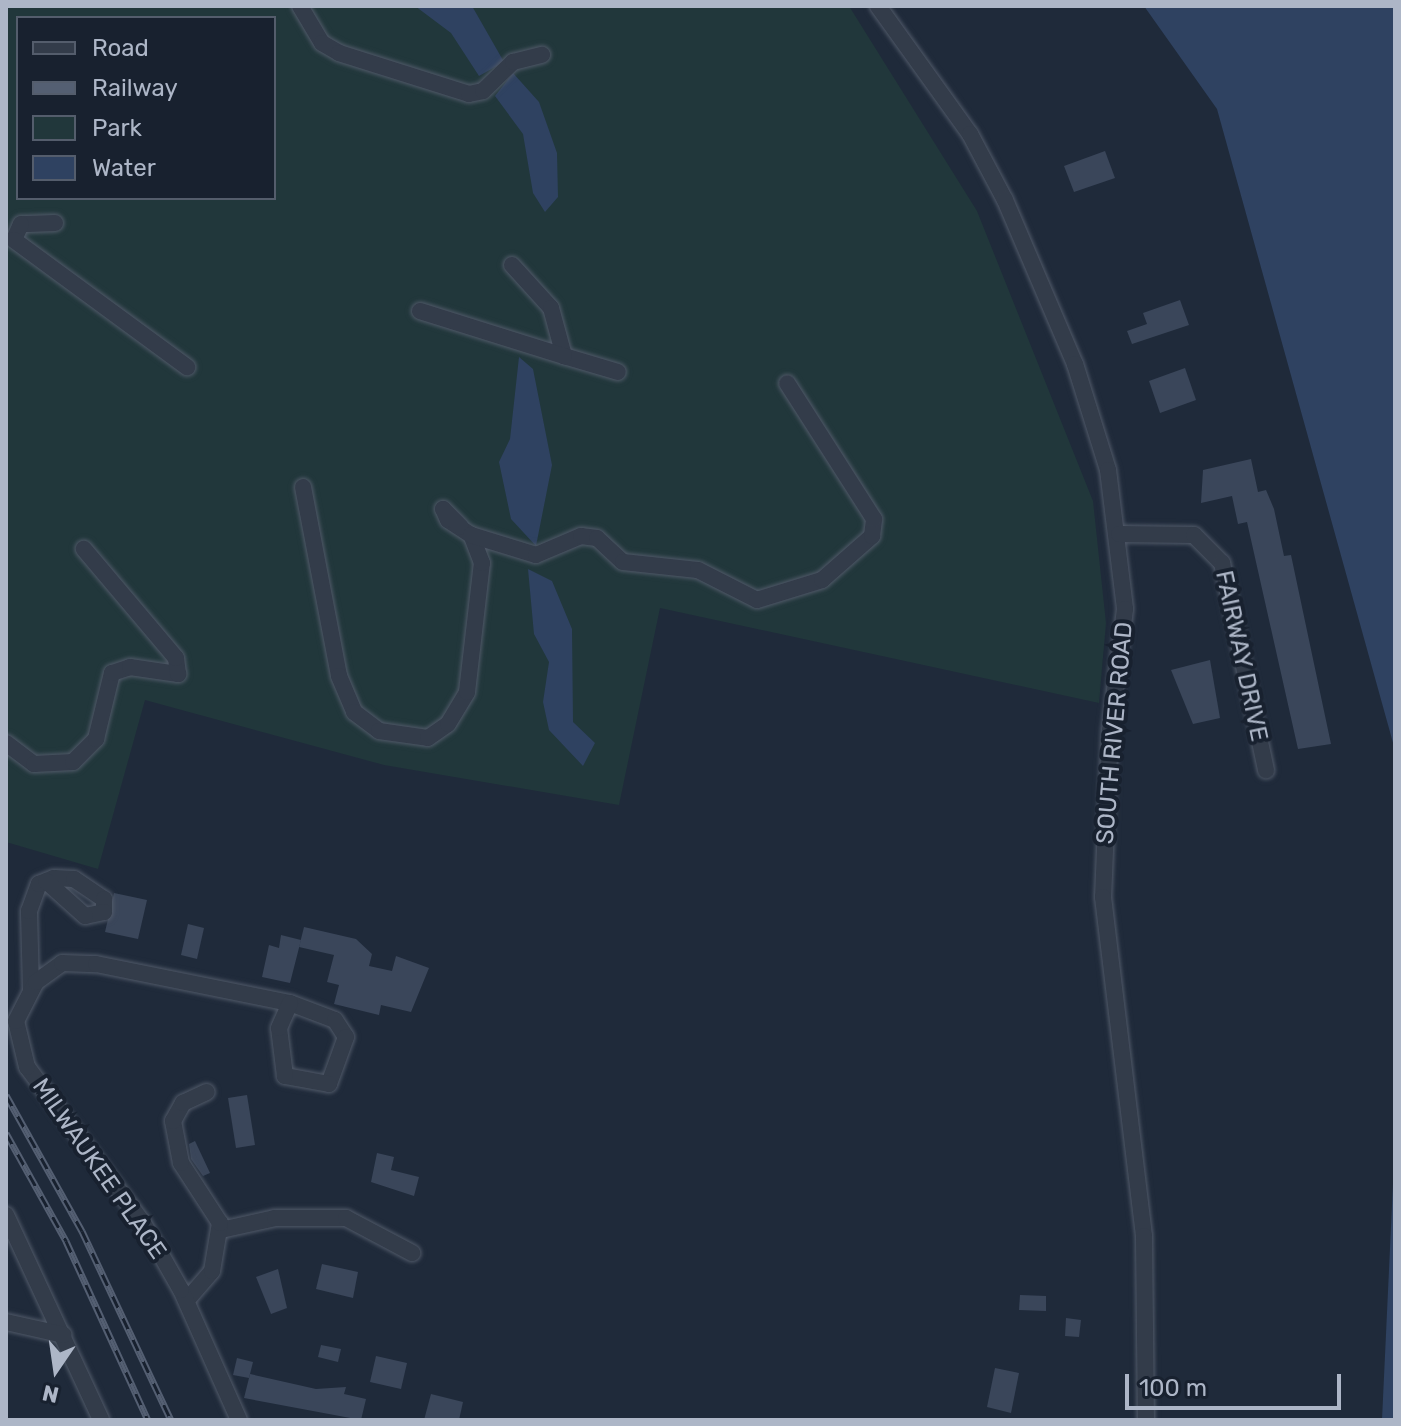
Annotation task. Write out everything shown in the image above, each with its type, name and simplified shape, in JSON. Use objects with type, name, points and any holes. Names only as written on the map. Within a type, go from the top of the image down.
[{"type":"street","points":[[300,6],[322,43],[339,53],[469,94],[483,91],[513,62],[542,55]]},
{"type":"street","name":"SOUTH RIVER ROAD","points":[[878,6],[970,134],[1005,200],[1075,364],[1108,470],[1119,534],[1125,609],[1110,731],[1103,897],[1144,1236],[1146,1420]]},
{"type":"street","points":[[55,223],[21,224],[14,240],[187,367]]},
{"type":"street","points":[[512,265],[551,308],[564,356]]},
{"type":"street","points":[[420,311],[618,372]]},
{"type":"street","points":[[303,487],[339,676],[354,712],[379,731],[428,738],[448,724],[467,692],[482,576],[466,531],[536,555],[581,536],[597,538],[623,562],[698,570],[757,600],[822,580],[872,536],[874,519],[787,383]]},
{"type":"street","name":"FAIRWAY DRIVE","points":[[1119,534],[1194,535],[1222,563],[1266,770]]},
{"type":"street","points":[[6,743],[34,764],[73,762],[96,739],[112,673],[130,667],[178,674],[176,658],[84,549]]},
{"type":"street","points":[[30,995],[30,893],[46,881]]},
{"type":"street","name":"MILWAUKEE PLACE","points":[[239,1420],[187,1300],[143,1223],[27,1067],[16,1021],[30,995],[62,963],[85,963],[290,1003],[335,1020],[346,1037],[329,1084],[285,1076],[278,1042],[290,1003]]},
{"type":"street","points":[[187,1300],[212,1271],[221,1230],[174,1141],[183,1103],[207,1092]]},
{"type":"street","points":[[6,1215],[101,1420]]},
{"type":"street","points":[[221,1230],[275,1218],[346,1218],[412,1253]]},
{"type":"street","points":[[6,1322],[64,1335]]},
{"type":"green space","points":[[6,6],[849,6],[977,211],[1093,501],[1106,623],[1099,703],[660,608],[619,805],[384,765],[145,700],[98,869],[6,842]]},
{"type":"water","points":[[415,6],[472,6],[504,62],[479,76],[451,33]]},
{"type":"water","points":[[1144,6],[1395,6],[1395,750],[1217,109]]},
{"type":"water","points":[[513,73],[539,102],[557,153],[558,197],[545,212],[533,193],[523,134],[495,96]]},
{"type":"water","points":[[519,357],[533,369],[552,465],[536,546],[511,519],[499,462],[510,439]]},
{"type":"water","points":[[528,569],[552,581],[572,629],[573,722],[595,743],[583,766],[549,730],[543,702],[549,662],[534,634]]},
{"type":"water","points":[[1395,1141],[1395,1420],[1382,1420]]},
{"type":"building","points":[[1105,151],[1115,178],[1074,192],[1064,166]]},
{"type":"building","points":[[1180,300],[1189,325],[1132,344],[1127,331],[1147,324],[1143,313]]},
{"type":"building","points":[[1185,368],[1196,400],[1160,413],[1149,381]]},
{"type":"building","points":[[1251,459],[1258,492],[1266,490],[1274,509],[1284,556],[1291,555],[1331,744],[1298,749],[1247,522],[1238,524],[1232,496],[1201,503],[1203,470]]},
{"type":"building","points":[[1210,660],[1220,718],[1193,724],[1171,670]]},
{"type":"building","points":[[114,893],[147,900],[138,939],[105,932]]},
{"type":"building","points":[[188,924],[204,928],[197,959],[181,955]]},
{"type":"building","points":[[304,927],[356,939],[372,954],[369,966],[392,971],[396,956],[429,968],[411,1012],[381,1005],[379,1015],[334,1004],[339,985],[327,982],[334,955],[299,947]]},
{"type":"building","points":[[281,935],[301,940],[290,983],[262,977],[269,945],[279,948]]},
{"type":"building","points":[[247,1095],[255,1145],[236,1148],[228,1098]]},
{"type":"building","points":[[195,1141],[210,1173],[203,1176],[191,1159],[189,1144]]},
{"type":"building","points":[[377,1153],[394,1157],[391,1170],[419,1177],[414,1196],[371,1182]]},
{"type":"building","points":[[322,1264],[358,1272],[353,1298],[316,1289]]},
{"type":"building","points":[[278,1269],[287,1308],[271,1314],[256,1277]]},
{"type":"building","points":[[1020,1295],[1046,1296],[1046,1311],[1019,1310]]},
{"type":"building","points":[[1066,1318],[1081,1320],[1079,1337],[1065,1336]]},
{"type":"building","points":[[321,1345],[341,1349],[338,1362],[318,1357]]},
{"type":"building","points":[[376,1356],[407,1363],[401,1389],[370,1382]]},
{"type":"building","points":[[237,1358],[253,1362],[249,1378],[233,1375]]},
{"type":"building","points":[[995,1368],[1019,1373],[1011,1413],[987,1407]]},
{"type":"building","points":[[250,1374],[316,1389],[346,1387],[344,1394],[366,1399],[361,1420],[244,1398]]},
{"type":"building","points":[[431,1394],[463,1402],[459,1420],[424,1420]]},
{"type":"railway","points":[[6,1095],[82,1231],[171,1420]]},
{"type":"railway","points":[[6,1133],[66,1241],[148,1420]]}]
